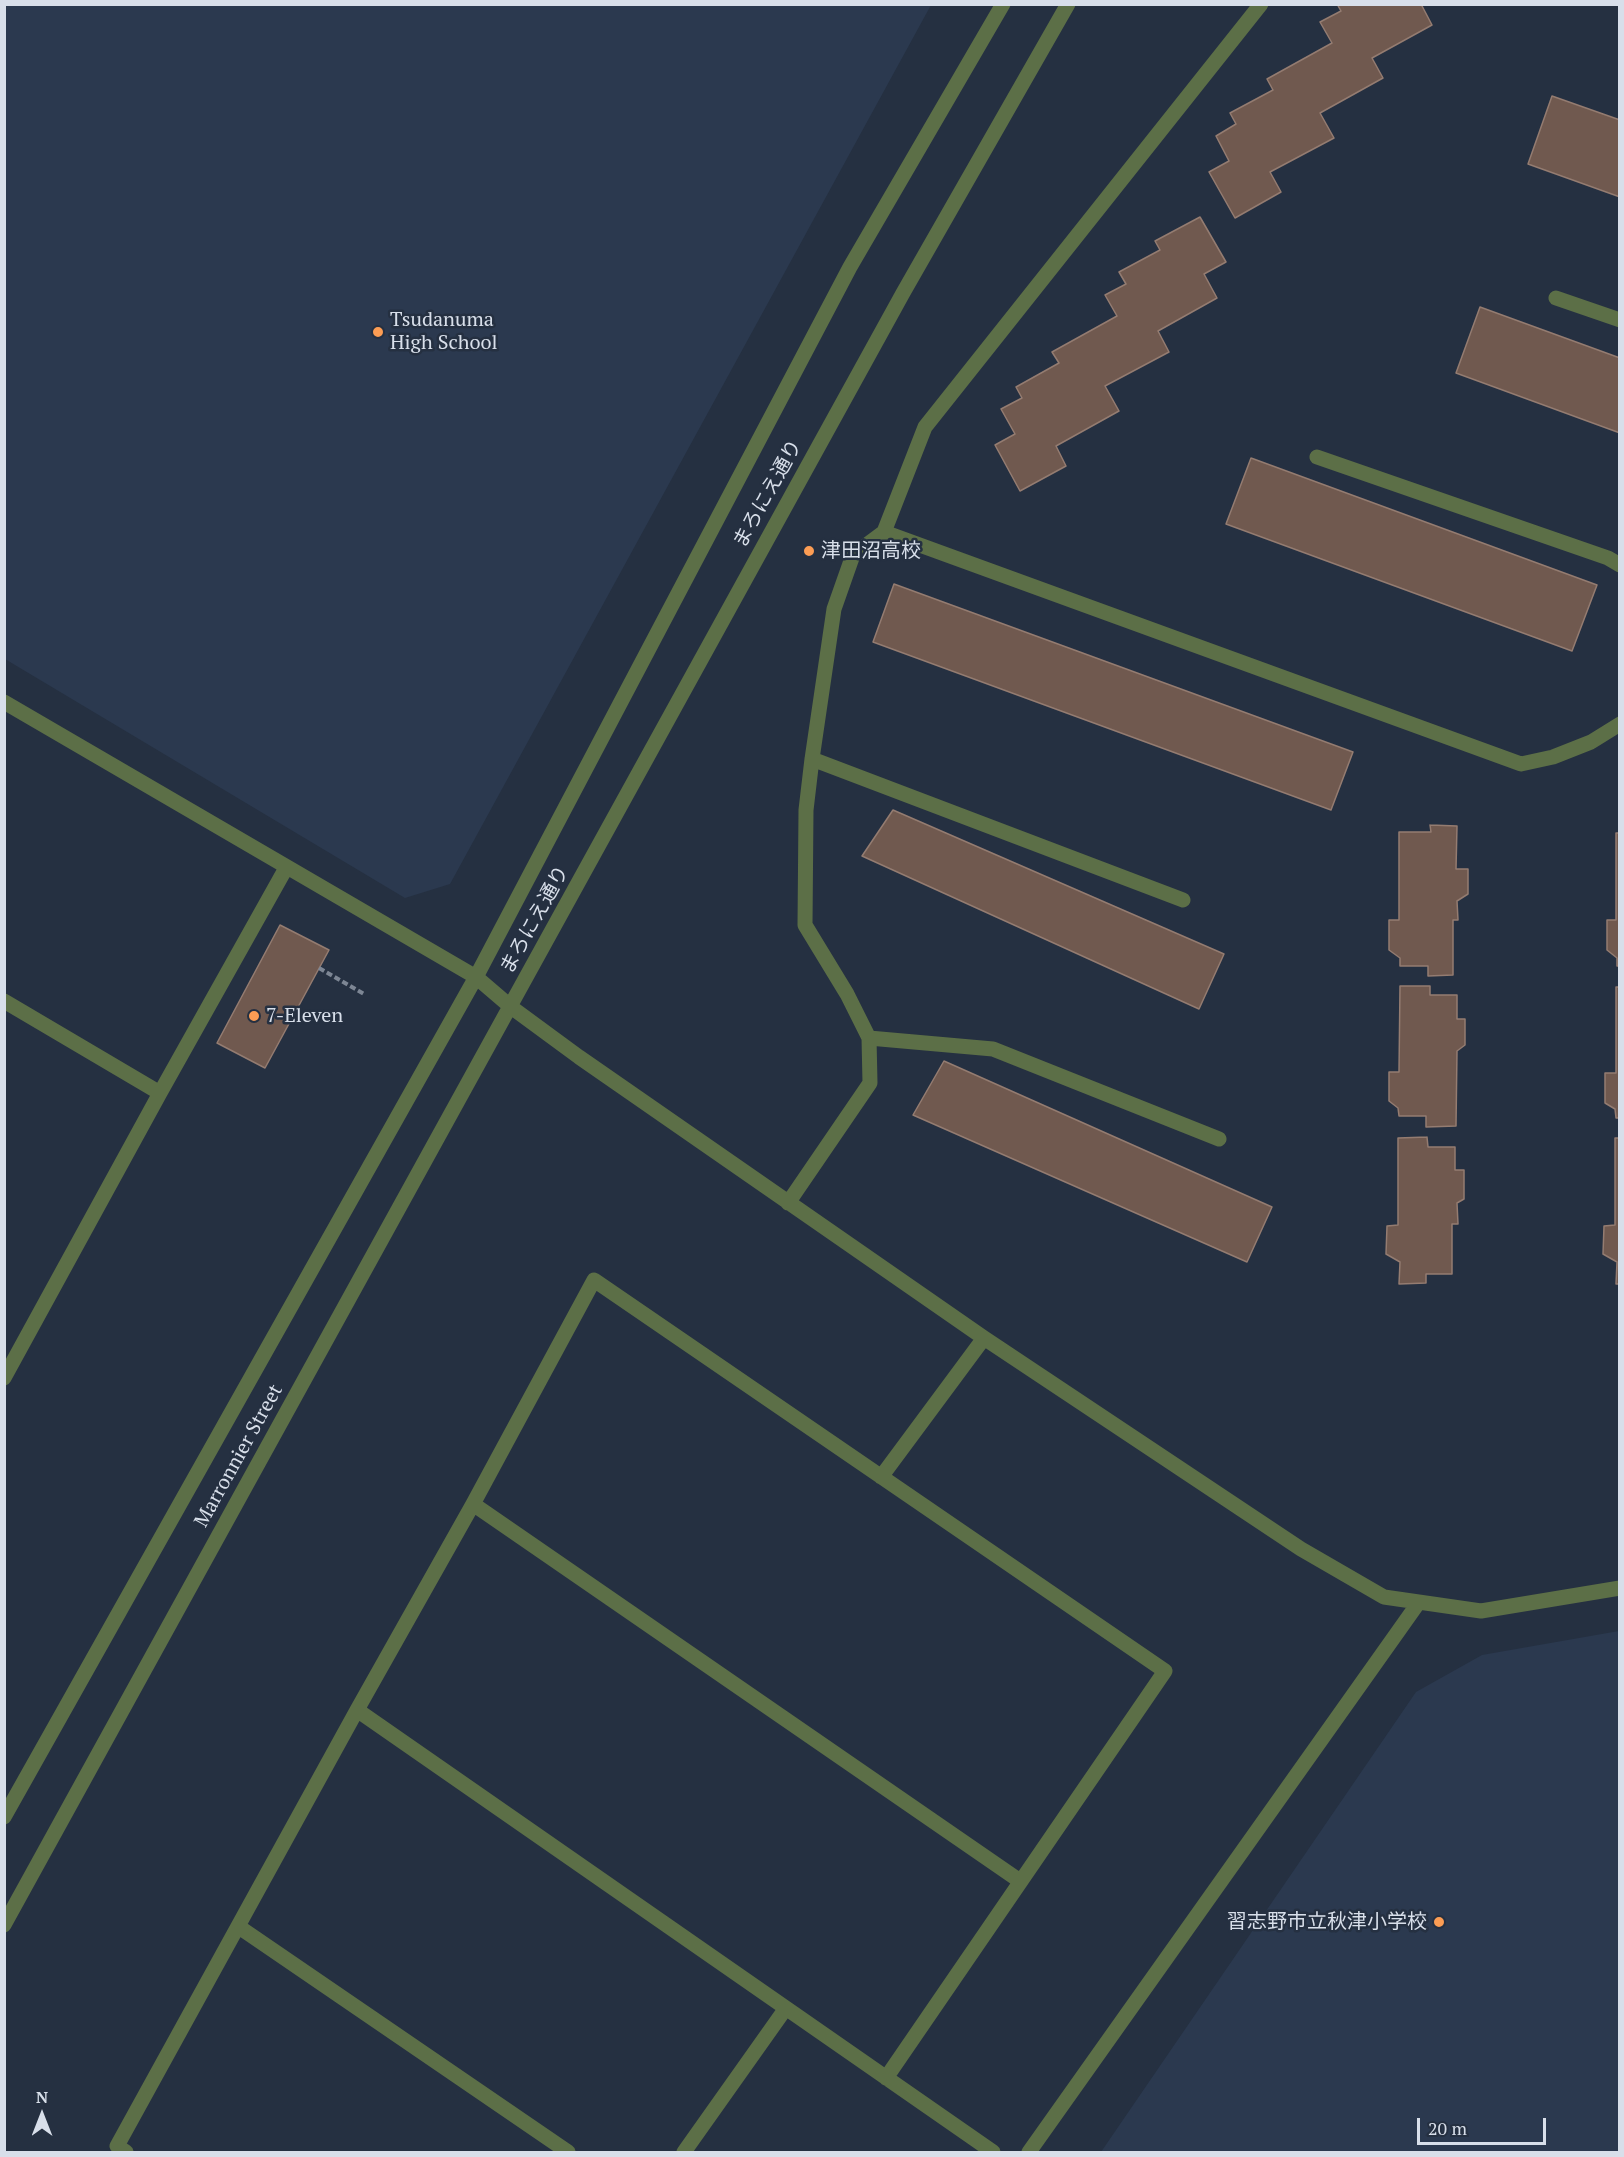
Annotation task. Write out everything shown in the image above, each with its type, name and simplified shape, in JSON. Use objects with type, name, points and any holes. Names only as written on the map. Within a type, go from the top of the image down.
[{"type":"street","name":"まろにえ通り","points":[[476,977],[850,267],[1003,4]]},
{"type":"street","name":"まろにえ通り","points":[[511,1006],[903,293],[1068,4]]},
{"type":"street","points":[[788,1203],[870,1083],[868,1038],[847,994],[805,925],[806,810],[812,759],[834,609],[853,555],[884,532],[925,427],[1261,4]]},
{"type":"street","points":[[1556,298],[1620,320]]},
{"type":"street","points":[[1317,457],[1608,558],[1620,565]]},
{"type":"street","points":[[884,532],[1521,764],[1553,757],[1592,742],[1620,724]]},
{"type":"street","points":[[4,702],[476,977],[579,1057],[984,1338],[1301,1549],[1384,1597],[1481,1611],[1620,1588]]},
{"type":"street","points":[[812,759],[1183,900]]},
{"type":"street","points":[[4,1378],[286,868]]},
{"type":"street","name":"Marronnier Street","points":[[4,1817],[476,977]]},
{"type":"street","points":[[4,1001],[160,1094]]},
{"type":"street","name":"Marronnier Street","points":[[4,1925],[511,1006]]},
{"type":"street","points":[[868,1038],[993,1049],[1219,1140]]},
{"type":"street","points":[[126,2152],[117,2146],[473,1504],[594,1280],[1165,1671],[886,2078]]},
{"type":"street","points":[[881,1476],[984,1338]]},
{"type":"street","points":[[473,1504],[1020,1881]]},
{"type":"street","points":[[1029,2152],[1419,1602]]},
{"type":"street","points":[[357,1710],[993,2152]]},
{"type":"street","points":[[239,1927],[568,2152]]},
{"type":"street","points":[[684,2152],[786,2008]]},
{"type":"path","points":[[319,968],[364,994]]},
{"type":"shaded area","name":"Tsudanuma High School","points":[[5,4],[931,5],[450,884],[405,898],[5,659]]},
{"type":"shaded area","name":"習志野市立秋津小学校","points":[[1619,1631],[1619,2152],[1101,2152],[1416,1692],[1482,1655]]},
{"type":"building","points":[[1337,4],[1421,4],[1432,25],[1372,58],[1383,78],[1320,113],[1334,138],[1270,172],[1281,192],[1235,218],[1209,172],[1229,161],[1216,136],[1236,124],[1230,113],[1273,90],[1267,79],[1332,43],[1320,22],[1341,11]]},
{"type":"building","points":[[1552,96],[1620,120],[1620,197],[1528,164]]},
{"type":"building","points":[[1200,217],[1226,262],[1204,274],[1217,298],[1158,331],[1169,352],[1105,386],[1119,411],[1056,446],[1066,466],[1020,491],[995,445],[1015,434],[1001,409],[1022,398],[1016,387],[1059,363],[1052,352],[1117,316],[1105,295],[1126,284],[1119,272],[1160,250],[1155,241]]},
{"type":"building","points":[[1480,307],[1620,358],[1620,433],[1456,373]]},
{"type":"building","points":[[1251,458],[1597,585],[1572,651],[1226,524]]},
{"type":"building","points":[[894,584],[1353,752],[1331,810],[873,642]]},
{"type":"building","points":[[893,810],[1224,954],[1199,1009],[862,856]]},
{"type":"building","points":[[1430,825],[1457,826],[1456,869],[1468,869],[1468,894],[1457,901],[1458,920],[1453,920],[1453,975],[1428,976],[1428,966],[1400,966],[1400,958],[1389,950],[1389,920],[1399,920],[1399,832],[1431,832]]},
{"type":"building","points":[[1616,833],[1620,833],[1620,966],[1617,966],[1617,958],[1607,950],[1607,920],[1616,920]]},
{"type":"building","points":[[280,925],[329,950],[265,1068],[217,1043]]},
{"type":"building","points":[[1400,986],[1430,986],[1430,995],[1457,995],[1457,1019],[1465,1019],[1465,1045],[1457,1051],[1456,1126],[1426,1127],[1426,1116],[1399,1116],[1398,1108],[1389,1101],[1389,1072],[1399,1072]]},
{"type":"building","points":[[1616,987],[1620,987],[1620,1118],[1616,1118],[1615,1109],[1605,1103],[1605,1073],[1616,1073]]},
{"type":"building","points":[[944,1061],[1272,1207],[1247,1262],[913,1115]]},
{"type":"building","points":[[1427,1137],[1428,1147],[1455,1147],[1455,1170],[1464,1170],[1464,1199],[1457,1203],[1458,1224],[1452,1224],[1452,1274],[1426,1274],[1426,1283],[1399,1284],[1400,1262],[1386,1254],[1387,1226],[1398,1225],[1398,1138]]},
{"type":"building","points":[[1615,1138],[1620,1138],[1620,1284],[1616,1284],[1617,1262],[1603,1254],[1604,1226],[1615,1225]]},
{"type":"place","name":"Tsudanuma High School","points":[[378,332]]},
{"type":"place","name":"津田沼高校","points":[[809,551]]},
{"type":"place","name":"7-Eleven","points":[[254,1016]]},
{"type":"place","name":"習志野市立秋津小学校","points":[[1439,1922]]}]
